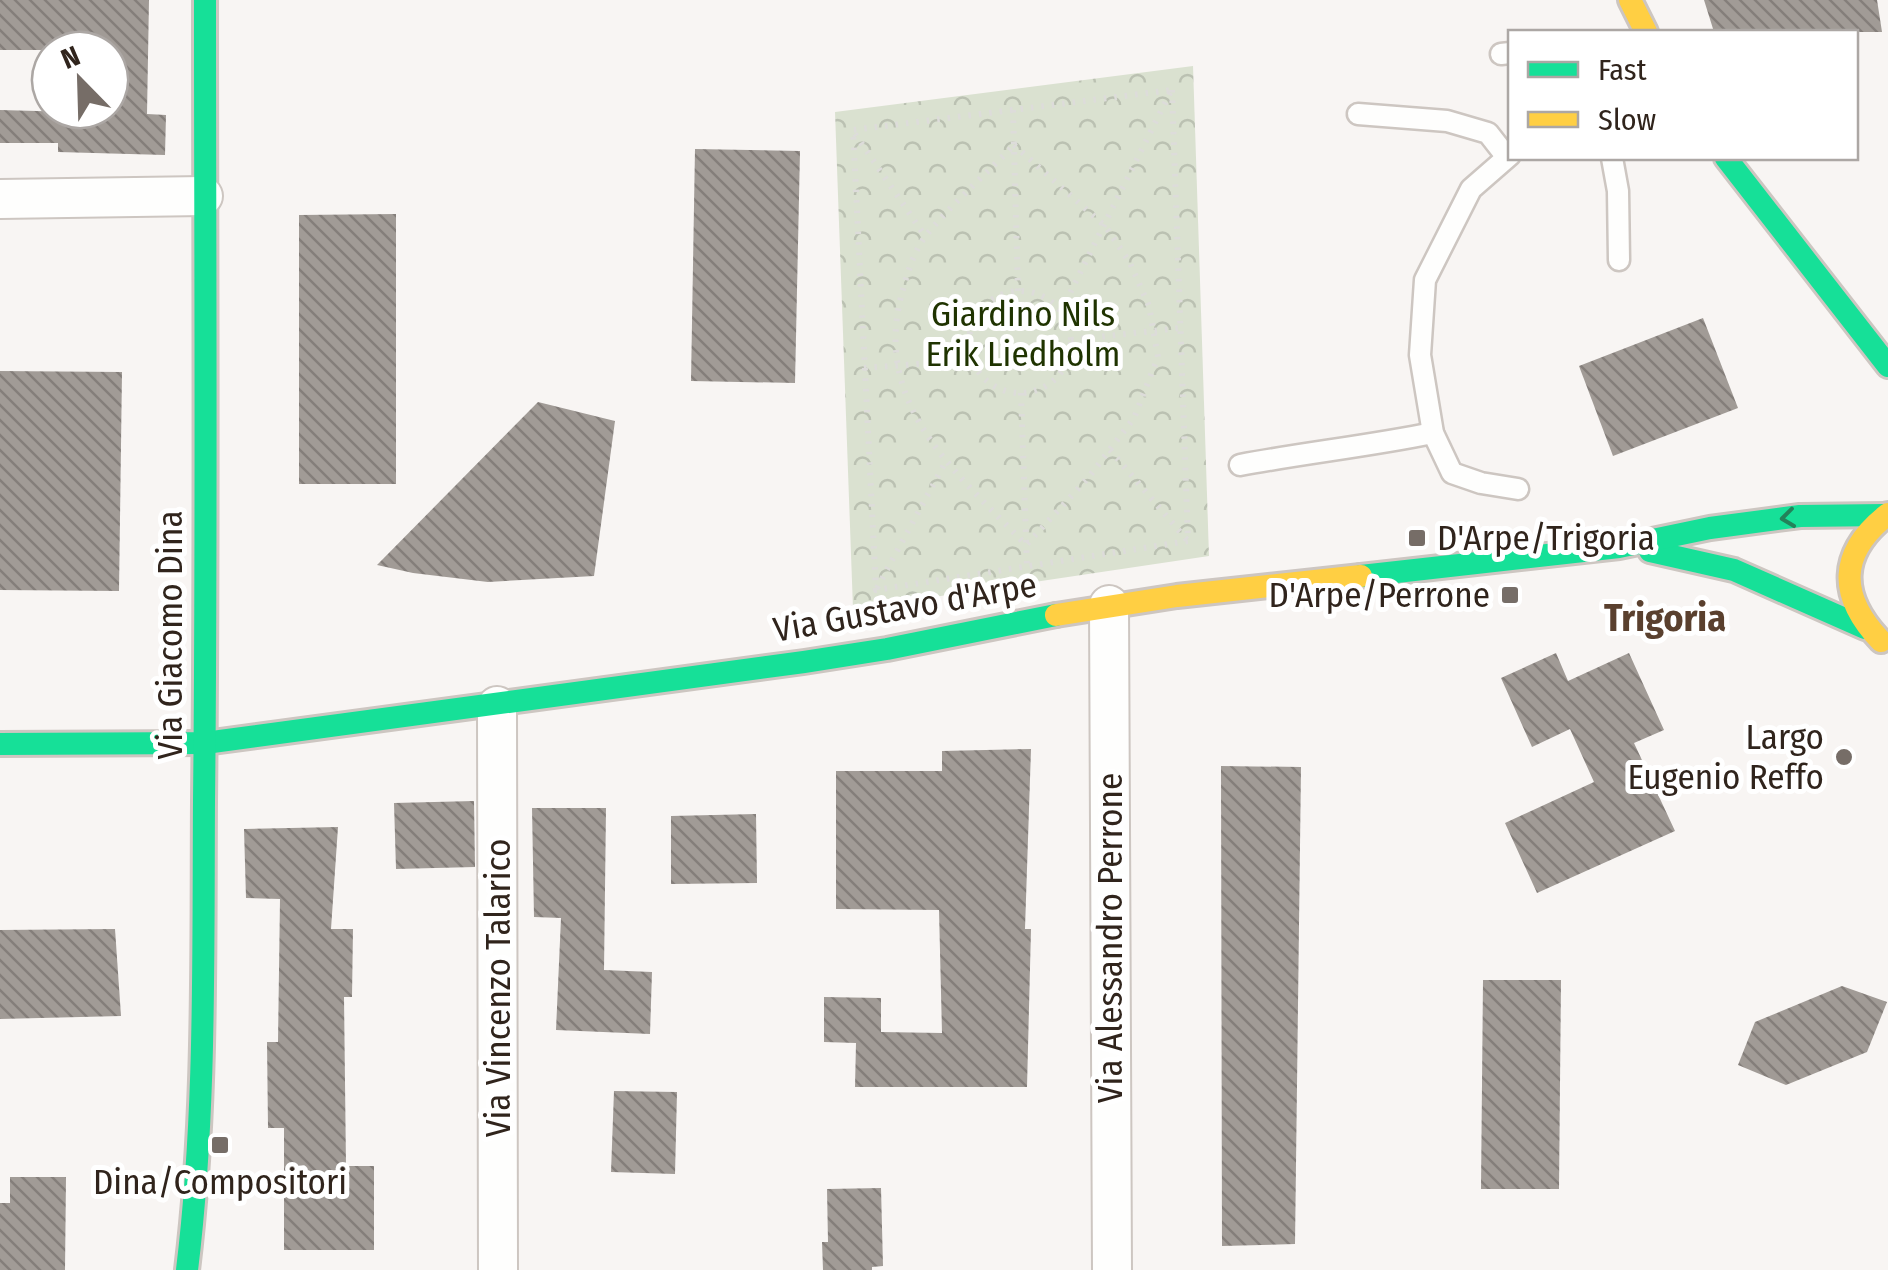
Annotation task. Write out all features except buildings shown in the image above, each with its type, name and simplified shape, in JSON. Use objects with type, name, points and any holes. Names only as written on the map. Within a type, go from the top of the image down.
[{"type":"street","name":"Via Giacomo Dina","points":[[186,1270],[197,1186],[201,1104],[205,0]]},
{"type":"street","points":[[1630,0],[1645,30]]},
{"type":"street","points":[[1728,160],[1888,366]]},
{"type":"street","points":[[0,198],[203,196]]},
{"type":"street","points":[[1887,513],[1865,532],[1852,555],[1848,580],[1852,605],[1865,628],[1888,645]]},
{"type":"street","name":"Via Gustavo d'Arpe","points":[[0,744],[205,743],[497,706],[854,654],[1109,605],[1424,566],[1618,547],[1710,528],[1800,516],[1887,513]]},
{"type":"street","name":"Via Gustavo d'Arpe","points":[[1618,547],[1712,560],[1752,574],[1865,628]]},
{"type":"street","name":"Via Alessandro Perrone","points":[[1109,605],[1112,1270]]},
{"type":"street","name":"Via Vincenzo Talarico","points":[[497,706],[498,1270]]},
{"type":"lane","points":[[1358,114],[1447,121],[1488,134],[1508,156],[1471,189],[1425,280],[1420,356],[1432,433],[1452,474],[1518,489]]},
{"type":"lane","points":[[1612,160],[1618,191],[1619,260]]},
{"type":"lane","points":[[1240,466],[1432,433]]},
{"type":"path","points":[[853,130],[1172,90]]},
{"type":"path","points":[[1061,310],[1172,90]]},
{"type":"path","points":[[1172,90],[1188,541]]},
{"type":"path","points":[[1013,110],[1018,291]]},
{"type":"path","points":[[853,130],[925,236]]},
{"type":"path","points":[[853,130],[876,590]]},
{"type":"path","points":[[1014,145],[1106,227],[1130,262],[1149,306],[1158,356],[1134,418],[1088,478],[1026,545]]},
{"type":"path","points":[[1014,145],[925,236],[905,281],[896,317],[896,365],[908,404],[931,444],[1026,545]]},
{"type":"path","points":[[1018,291],[1049,299],[1061,310],[1072,340],[1069,356],[1051,383],[1021,393],[1005,391],[979,374],[968,344],[970,328],[978,313],[1002,293],[1018,291]]},
{"type":"path","points":[[1072,340],[1180,328]]},
{"type":"path","points":[[864,368],[972,360]]},
{"type":"path","points":[[1021,393],[1029,619]]},
{"type":"path","points":[[1110,450],[1188,541]]},
{"type":"path","points":[[876,590],[946,461]]},
{"type":"path","points":[[876,590],[1188,541]]},
{"type":"green space","name":"Giardino Nils Erik Liedholm","points":[[1193,66],[1209,556],[853,609],[835,112]]},
{"type":"traffic: fast","points":[[187,1270],[198,1153],[203,978],[205,0]]},
{"type":"traffic: fast","points":[[1728,160],[1888,366]]},
{"type":"traffic: fast","points":[[1361,576],[1619,547],[1710,528],[1800,516],[1885,515]]},
{"type":"traffic: fast","points":[[1650,551],[1734,570],[1865,628]]},
{"type":"traffic: fast","points":[[0,744],[205,743],[804,662],[1056,615]]},
{"type":"traffic: slow","points":[[1630,0],[1645,30]]},
{"type":"traffic: slow","points":[[1881,641],[1857,608],[1850,575],[1852,559],[1860,544],[1888,514]]},
{"type":"traffic: slow","points":[[1056,615],[1177,596],[1361,576]]},
{"type":"place","name":"D'Arpe/Trigoria","points":[[1417,538]]},
{"type":"place","name":"D'Arpe/Perrone","points":[[1510,595]]},
{"type":"place","name":"Largo Eugenio Reffo","points":[[1844,757]]},
{"type":"place","name":"Dina/Compositori","points":[[220,1145]]},
{"type":"district","name":"Trigoria","points":[[1665,618]]}]
